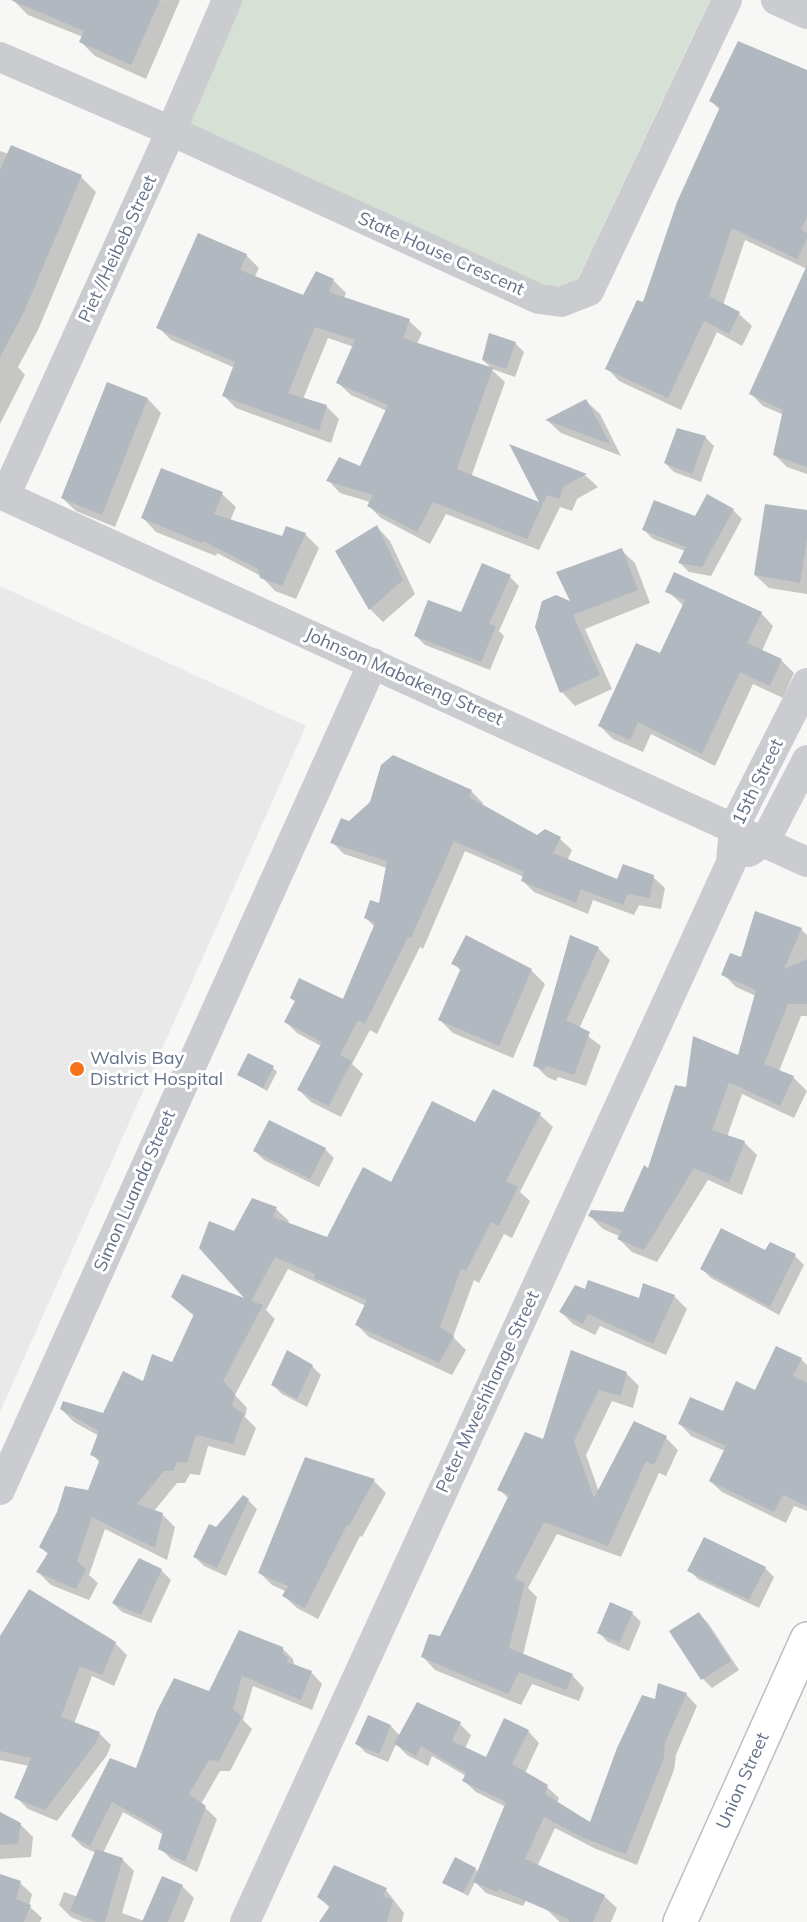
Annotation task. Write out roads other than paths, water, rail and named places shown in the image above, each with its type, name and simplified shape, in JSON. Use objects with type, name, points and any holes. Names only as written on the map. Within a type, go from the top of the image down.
[{"type":"main road","name":"Union Street","points":[[680,1922],[807,1639]]},
{"type":"street","name":"Piet //Heibeb Street","points":[[2,494],[171,131],[227,0]]},
{"type":"street","name":"State House Crescent","points":[[0,57],[171,131],[539,299],[561,302],[589,291],[727,0]]},
{"type":"street","points":[[776,0],[807,14]]},
{"type":"street","name":"Johnson Mabakeng Street","points":[[2,494],[807,861]]},
{"type":"street","name":"Simon Luanda Street","points":[[0,1490],[374,663]]},
{"type":"street","name":"15th Street","points":[[731,863],[734,827],[807,683]]},
{"type":"street","name":"15th Street","points":[[731,863],[765,841],[807,760]]},
{"type":"street","name":"Peter Mweshihange Street","points":[[245,1922],[731,863]]},
{"type":"place","name":"Walvis Bay District Hospital","points":[[77,1069]]}]
